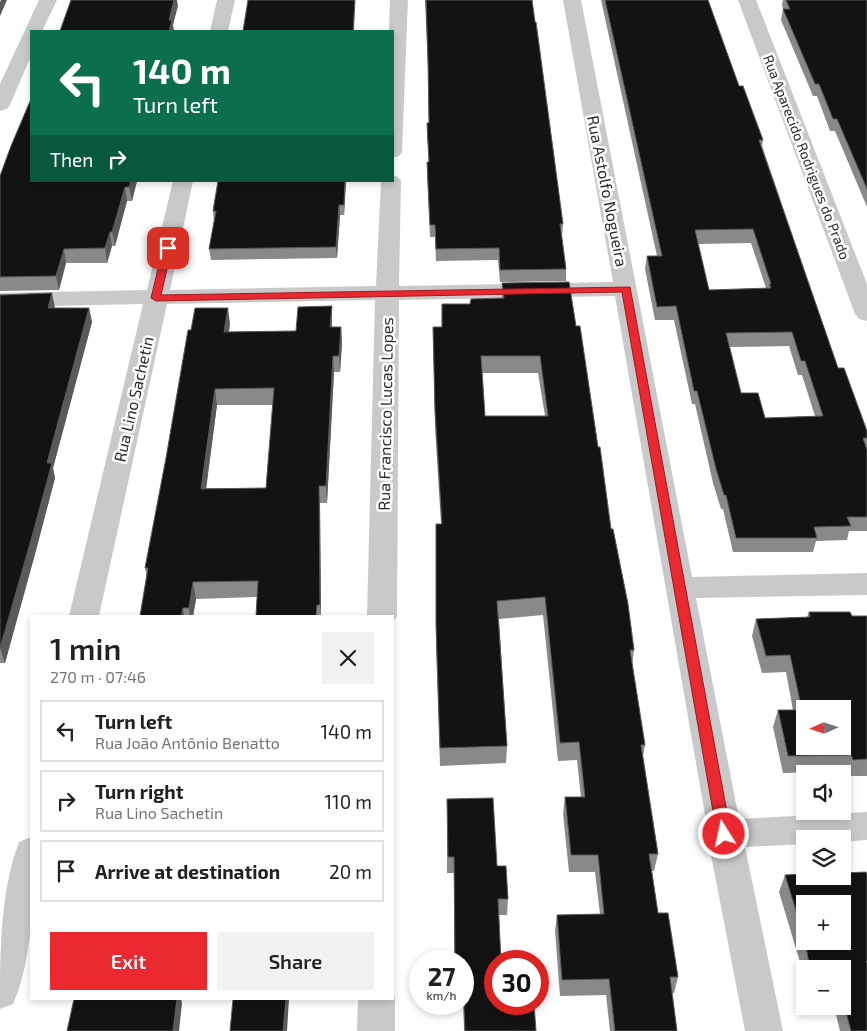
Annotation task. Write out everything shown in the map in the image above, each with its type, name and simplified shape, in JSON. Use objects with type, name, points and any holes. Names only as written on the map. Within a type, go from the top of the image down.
[{"type":"street","points":[[33,30],[48,0]]},
{"type":"street","points":[[219,30],[226,0]]},
{"type":"street","points":[[394,109],[399,0]]},
{"type":"street","name":"Rua Astolfo Nogueira","points":[[572,0],[681,588],[724,834],[764,1031]]},
{"type":"street","name":"Rua Aparecido Rodrigues do Prado","points":[[747,0],[867,314]]},
{"type":"street","points":[[0,105],[30,38]]},
{"type":"street","name":"Rua Lino Sachetin","points":[[84,615],[183,182]]},
{"type":"street","name":"Rua Francisco Lucas Lopes","points":[[382,615],[387,294],[391,182]]},
{"type":"street","points":[[0,300],[626,289]]},
{"type":"street","points":[[681,588],[867,584]]},
{"type":"street","points":[[724,834],[867,826]]},
{"type":"street","points":[[0,992],[30,857]]},
{"type":"street","points":[[376,1000],[376,1031]]},
{"type":"building","points":[[71,0],[174,0],[169,20],[172,20],[169,30],[60,30]]},
{"type":"building","points":[[248,0],[355,0],[353,30],[243,30]]},
{"type":"building","points":[[426,0],[532,0],[563,224],[560,224],[566,269],[500,270],[499,248],[436,249],[435,225],[430,225],[427,162],[429,162],[427,123],[429,123]]},
{"type":"building","points":[[605,0],[708,0],[739,86],[743,86],[763,140],[759,140],[838,368],[844,368],[867,431],[867,438],[863,438],[867,450],[867,517],[847,517],[851,526],[814,527],[817,538],[736,538],[726,495],[724,495],[716,469],[697,391],[694,391],[676,306],[657,307],[647,256],[662,256]],"holes":[[[753,229],[771,288],[709,290],[695,230]],[[792,332],[801,361],[805,361],[823,416],[765,418],[758,393],[741,393],[726,333]]]},
{"type":"building","points":[[786,0],[867,0],[867,189],[837,119],[833,119],[819,84],[815,84],[783,9],[790,9]]},
{"type":"building","points":[[30,101],[30,182],[131,182],[129,187],[125,187],[112,232],[110,232],[105,248],[64,249],[56,276],[0,277],[0,176]]},
{"type":"building","points":[[218,182],[345,182],[344,205],[339,205],[336,247],[209,249],[216,211],[213,211]]},
{"type":"building","points":[[569,282],[576,326],[580,326],[598,447],[600,447],[611,529],[613,529],[628,604],[634,650],[630,650],[645,745],[641,745],[658,854],[649,854],[658,913],[668,913],[678,977],[670,977],[677,1031],[615,1031],[609,979],[562,980],[557,915],[604,914],[598,855],[571,855],[565,797],[585,797],[579,742],[560,743],[545,597],[497,601],[507,746],[440,748],[436,625],[436,524],[442,524],[435,410],[433,327],[442,327],[442,304],[470,304],[471,299],[504,298],[502,283]],"holes":[[[481,356],[540,356],[548,416],[485,416]]]},
{"type":"building","points":[[52,293],[48,308],[89,308],[47,463],[52,463],[0,648],[0,295]]},
{"type":"building","points":[[332,306],[330,327],[341,327],[339,356],[333,356],[326,486],[319,486],[320,605],[317,605],[316,615],[256,615],[258,581],[193,582],[189,608],[183,608],[181,615],[140,615],[148,568],[145,568],[188,330],[191,330],[195,308],[228,308],[224,332],[296,331],[298,307]],"holes":[[[274,388],[266,488],[201,489],[215,389]]]},
{"type":"building","points":[[809,612],[850,612],[852,616],[867,616],[867,759],[853,760],[851,755],[851,700],[800,700],[790,655],[766,656],[756,619],[810,617]]},
{"type":"building","points":[[778,710],[796,710],[796,755],[851,755],[788,756]]},
{"type":"building","points":[[493,798],[497,866],[506,866],[508,899],[498,899],[500,950],[484,950],[484,1015],[535,1015],[536,1031],[465,1031],[464,1015],[474,1015],[474,950],[455,950],[454,857],[448,857],[447,799]]},
{"type":"building","points":[[866,872],[867,875],[867,1031],[851,1031],[847,1015],[851,1015],[851,960],[808,960],[807,950],[851,950],[851,895],[796,895],[796,911],[785,875],[796,874],[796,885],[851,885],[851,873]]},
{"type":"building","points":[[74,1000],[177,1000],[173,1031],[67,1031]]},
{"type":"building","points":[[233,1000],[286,1000],[283,1031],[230,1031]]},
{"type":"route","points":[[168,248],[156,298],[626,289],[724,834]]}]
